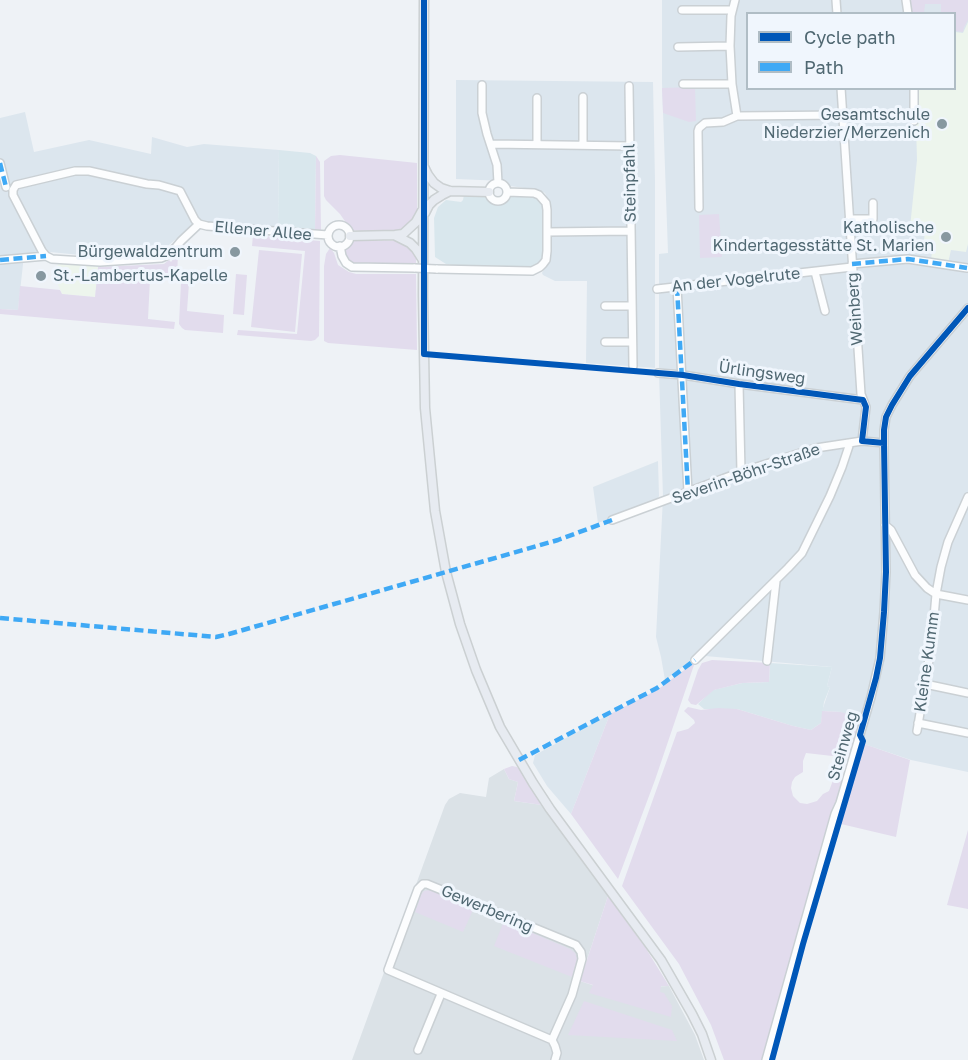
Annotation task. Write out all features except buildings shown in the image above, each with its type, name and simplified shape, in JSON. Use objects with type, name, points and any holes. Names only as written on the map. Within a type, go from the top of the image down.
[{"type":"main road","points":[[424,0],[423,342],[425,408],[435,512],[446,572],[460,624],[501,727],[533,783],[661,960],[692,1014],[711,1060]]},
{"type":"main road","points":[[424,167],[434,183],[450,192]]},
{"type":"main road","points":[[424,220],[429,205],[442,195],[450,192],[489,192]]},
{"type":"main road","points":[[350,236],[403,234],[416,222],[423,204]]},
{"type":"main road","points":[[395,236],[410,243],[424,262]]},
{"type":"street","points":[[735,0],[732,10],[730,46],[737,116]]},
{"type":"street","points":[[682,10],[732,10]]},
{"type":"street","points":[[678,46],[730,46]]},
{"type":"street","points":[[482,84],[482,113],[486,134],[497,165],[498,183]]},
{"type":"street","points":[[682,84],[732,84]]},
{"type":"street","name":"Steinpfahl","points":[[547,232],[631,231],[629,86]]},
{"type":"street","name":"Weinberg","points":[[841,90],[861,394],[866,407],[862,441]]},
{"type":"street","points":[[914,90],[914,121]]},
{"type":"street","points":[[583,97],[583,145]]},
{"type":"street","points":[[537,98],[537,144]]},
{"type":"street","points":[[699,208],[698,131],[705,123],[723,122],[737,116],[843,115]]},
{"type":"street","points":[[491,144],[630,146]]},
{"type":"street","points":[[0,164],[6,188],[13,195],[42,251],[52,259],[100,262],[161,258],[176,248],[198,224],[180,191],[89,171],[75,171],[6,188]]},
{"type":"street","points":[[498,183],[505,187],[507,192],[503,199],[498,201],[492,199],[489,192],[492,184],[498,183]]},
{"type":"street","points":[[340,246],[346,263],[352,267],[532,270],[540,267],[546,260],[547,210],[543,199],[534,193],[507,192]]},
{"type":"street","points":[[849,219],[873,219],[873,203]]},
{"type":"street","name":"Ellener Allee","points":[[198,224],[328,235]]},
{"type":"street","points":[[339,225],[347,228],[350,236],[346,243],[340,246],[331,243],[328,235],[331,228],[339,225]]},
{"type":"street","points":[[631,231],[633,366]]},
{"type":"street","points":[[0,260],[46,256]]},
{"type":"street","name":"An der Vogelrute","points":[[657,289],[815,272],[908,259],[967,266]]},
{"type":"street","points":[[967,266],[968,279]]},
{"type":"street","name":"An der Vogelrute","points":[[815,272],[825,311]]},
{"type":"street","points":[[677,286],[688,492]]},
{"type":"street","points":[[605,306],[632,306]]},
{"type":"street","name":"Steinweg","points":[[766,1060],[876,678],[882,641],[886,572],[884,430],[888,411],[910,376],[965,316],[968,308]]},
{"type":"street","points":[[605,342],[632,342]]},
{"type":"street","name":"Ürlingsweg","points":[[658,373],[863,400]]},
{"type":"street","points":[[739,384],[741,472]]},
{"type":"street","name":"Severin-Böhr-Straße","points":[[612,520],[741,472],[816,448],[862,441],[884,443]]},
{"type":"street","points":[[695,660],[776,580],[806,546],[838,477],[850,443]]},
{"type":"street","name":"Kleine Kumm","points":[[968,496],[940,567],[932,641],[917,727],[968,733]]},
{"type":"street","points":[[885,525],[891,530],[915,575],[927,588],[936,594],[968,600]]},
{"type":"street","points":[[767,662],[776,580]]},
{"type":"street","points":[[925,684],[968,693]]},
{"type":"street","name":"Gewerbering","points":[[428,884],[576,945],[581,952],[582,960],[572,995],[552,1040],[388,970],[418,889],[428,884]]},
{"type":"street","points":[[418,1050],[441,994]]},
{"type":"street","points":[[552,1040],[557,1049],[555,1059]]},
{"type":"shaded area","points":[[662,0],[968,0],[968,772],[911,760],[855,741],[859,727],[841,712],[822,711],[830,687],[827,686],[832,667],[705,656],[703,652],[665,680],[656,637],[663,497],[659,373],[659,254],[668,253],[662,83]]},
{"type":"shaded area","points":[[907,0],[968,0],[968,20],[963,32],[956,31],[956,12],[941,12],[941,4],[925,4],[924,12],[908,12]]},
{"type":"shaded area","name":"Gesamtschule Niederzier/Merzenich","points":[[968,22],[968,244],[966,252],[951,250],[948,263],[931,260],[932,251],[923,250],[925,231],[910,227],[917,160],[915,90],[956,90],[956,32],[963,33]]},
{"type":"shaded area","points":[[456,80],[653,82],[655,368],[586,363],[587,281],[555,281],[542,273],[550,260],[550,205],[545,193],[510,186],[504,181],[456,179]]},
{"type":"shaded area","points":[[695,87],[696,121],[689,122],[663,113],[662,88]]},
{"type":"shaded area","points":[[25,112],[34,152],[89,140],[151,154],[152,137],[187,147],[204,144],[279,150],[278,227],[198,221],[158,254],[101,257],[50,252],[24,255],[18,310],[0,309],[0,118]]},
{"type":"shaded area","points":[[279,150],[310,153],[316,156],[315,230],[278,227]]},
{"type":"shaded area","points":[[316,156],[320,162],[321,230],[315,230]]},
{"type":"shaded area","points":[[331,156],[417,163],[416,216],[404,229],[370,232],[351,230],[324,196],[324,161]]},
{"type":"shaded area","points":[[464,195],[486,197],[491,203],[503,203],[511,197],[527,195],[538,199],[544,212],[544,250],[538,263],[530,267],[459,266],[446,264],[435,257],[434,218],[438,207],[446,200],[461,202]]},
{"type":"shaded area","points":[[719,214],[722,257],[700,258],[699,215]]},
{"type":"shaded area","points":[[253,235],[320,241],[319,336],[315,340],[237,335],[238,330],[297,334],[305,251],[252,246]]},
{"type":"shaded area","points":[[352,241],[399,241],[410,247],[416,258],[416,265],[352,263],[345,256],[345,247]]},
{"type":"shaded area","points":[[330,248],[338,265],[349,272],[416,274],[417,350],[324,341],[324,266],[326,254]]},
{"type":"shaded area","points":[[259,250],[302,254],[295,332],[251,327]]},
{"type":"shaded area","points":[[178,252],[177,280],[150,279],[148,319],[175,322],[174,329],[0,314],[0,309],[18,310],[20,286],[60,290],[62,294],[95,297],[98,267],[164,264],[169,260],[171,262],[173,256]]},
{"type":"shaded area","points":[[60,263],[98,267],[95,297],[62,294],[52,271]]},
{"type":"shaded area","points":[[236,274],[247,275],[244,315],[233,314]]},
{"type":"shaded area","points":[[181,282],[189,283],[187,311],[224,315],[223,333],[182,328],[179,324]]},
{"type":"shaded area","points":[[658,461],[659,496],[657,500],[598,523],[593,487]]},
{"type":"shaded area","points":[[712,660],[770,663],[769,682],[742,683],[714,690],[696,705],[691,704],[688,700],[698,670],[702,663]]},
{"type":"shaded area","points":[[695,662],[618,879],[571,814],[610,714],[657,690]]},
{"type":"shaded area","points":[[770,663],[832,667],[827,686],[830,687],[824,702],[821,723],[811,730],[737,709],[704,709],[698,704],[713,690],[742,683],[769,682]]},
{"type":"shaded area","points":[[688,707],[701,710],[737,709],[811,730],[821,723],[822,711],[841,712],[855,717],[854,724],[859,726],[850,758],[806,753],[803,772],[792,782],[793,796],[800,803],[807,804],[817,801],[829,791],[835,775],[844,778],[762,1060],[724,1060],[711,1025],[679,964],[622,886],[677,732],[688,729],[695,723],[684,711]]},
{"type":"shaded area","points":[[610,714],[571,814],[547,786],[533,763],[535,755]]},
{"type":"shaded area","points":[[864,744],[910,760],[896,837],[841,824]]},
{"type":"shaded area","points":[[512,766],[521,771],[542,805],[514,801],[518,782],[509,779],[504,769]]},
{"type":"shaded area","points":[[504,769],[509,779],[518,782],[514,801],[542,805],[608,896],[580,981],[604,989],[669,986],[695,1035],[704,1060],[352,1060],[445,805],[449,799],[460,793],[486,797],[489,778]]},
{"type":"shaded area","points":[[968,830],[968,909],[947,905]]},
{"type":"shaded area","points":[[430,890],[474,908],[463,932],[415,912],[421,895],[424,891]]},
{"type":"shaded area","points":[[608,896],[645,947],[669,986],[661,986],[660,992],[664,993],[672,1006],[671,1017],[589,993],[593,985],[580,981]]},
{"type":"shaded area","points":[[504,921],[575,953],[577,959],[572,977],[494,946]]},
{"type":"shaded area","points":[[584,1001],[672,1030],[677,1041],[568,1035]]},
{"type":"marked path","points":[[0,163],[6,187]]},
{"type":"marked path","points":[[0,260],[46,256]]},
{"type":"marked path","points":[[852,264],[908,259],[967,268]]},
{"type":"marked path","points":[[677,287],[688,492]]},
{"type":"marked path","points":[[0,618],[216,637],[558,540],[612,520]]},
{"type":"marked path","points":[[519,760],[657,688],[695,660]]},
{"type":"cycle path","points":[[424,0],[424,354],[683,375],[863,400],[866,407],[862,441],[884,443]]},
{"type":"cycle path","points":[[772,1060],[803,944],[863,741],[860,735],[880,658],[886,572],[884,443],[886,417],[910,376],[968,308]]},
{"type":"place","name":"Gesamtschule Niederzier/Merzenich","points":[[942,124]]},
{"type":"place","name":"Katholische Kindertagesstätte St. Marien","points":[[946,237]]},
{"type":"place","name":"Bürgewaldzentrum","points":[[235,252]]},
{"type":"place","name":"St.-Lambertus-Kapelle","points":[[41,276]]}]
